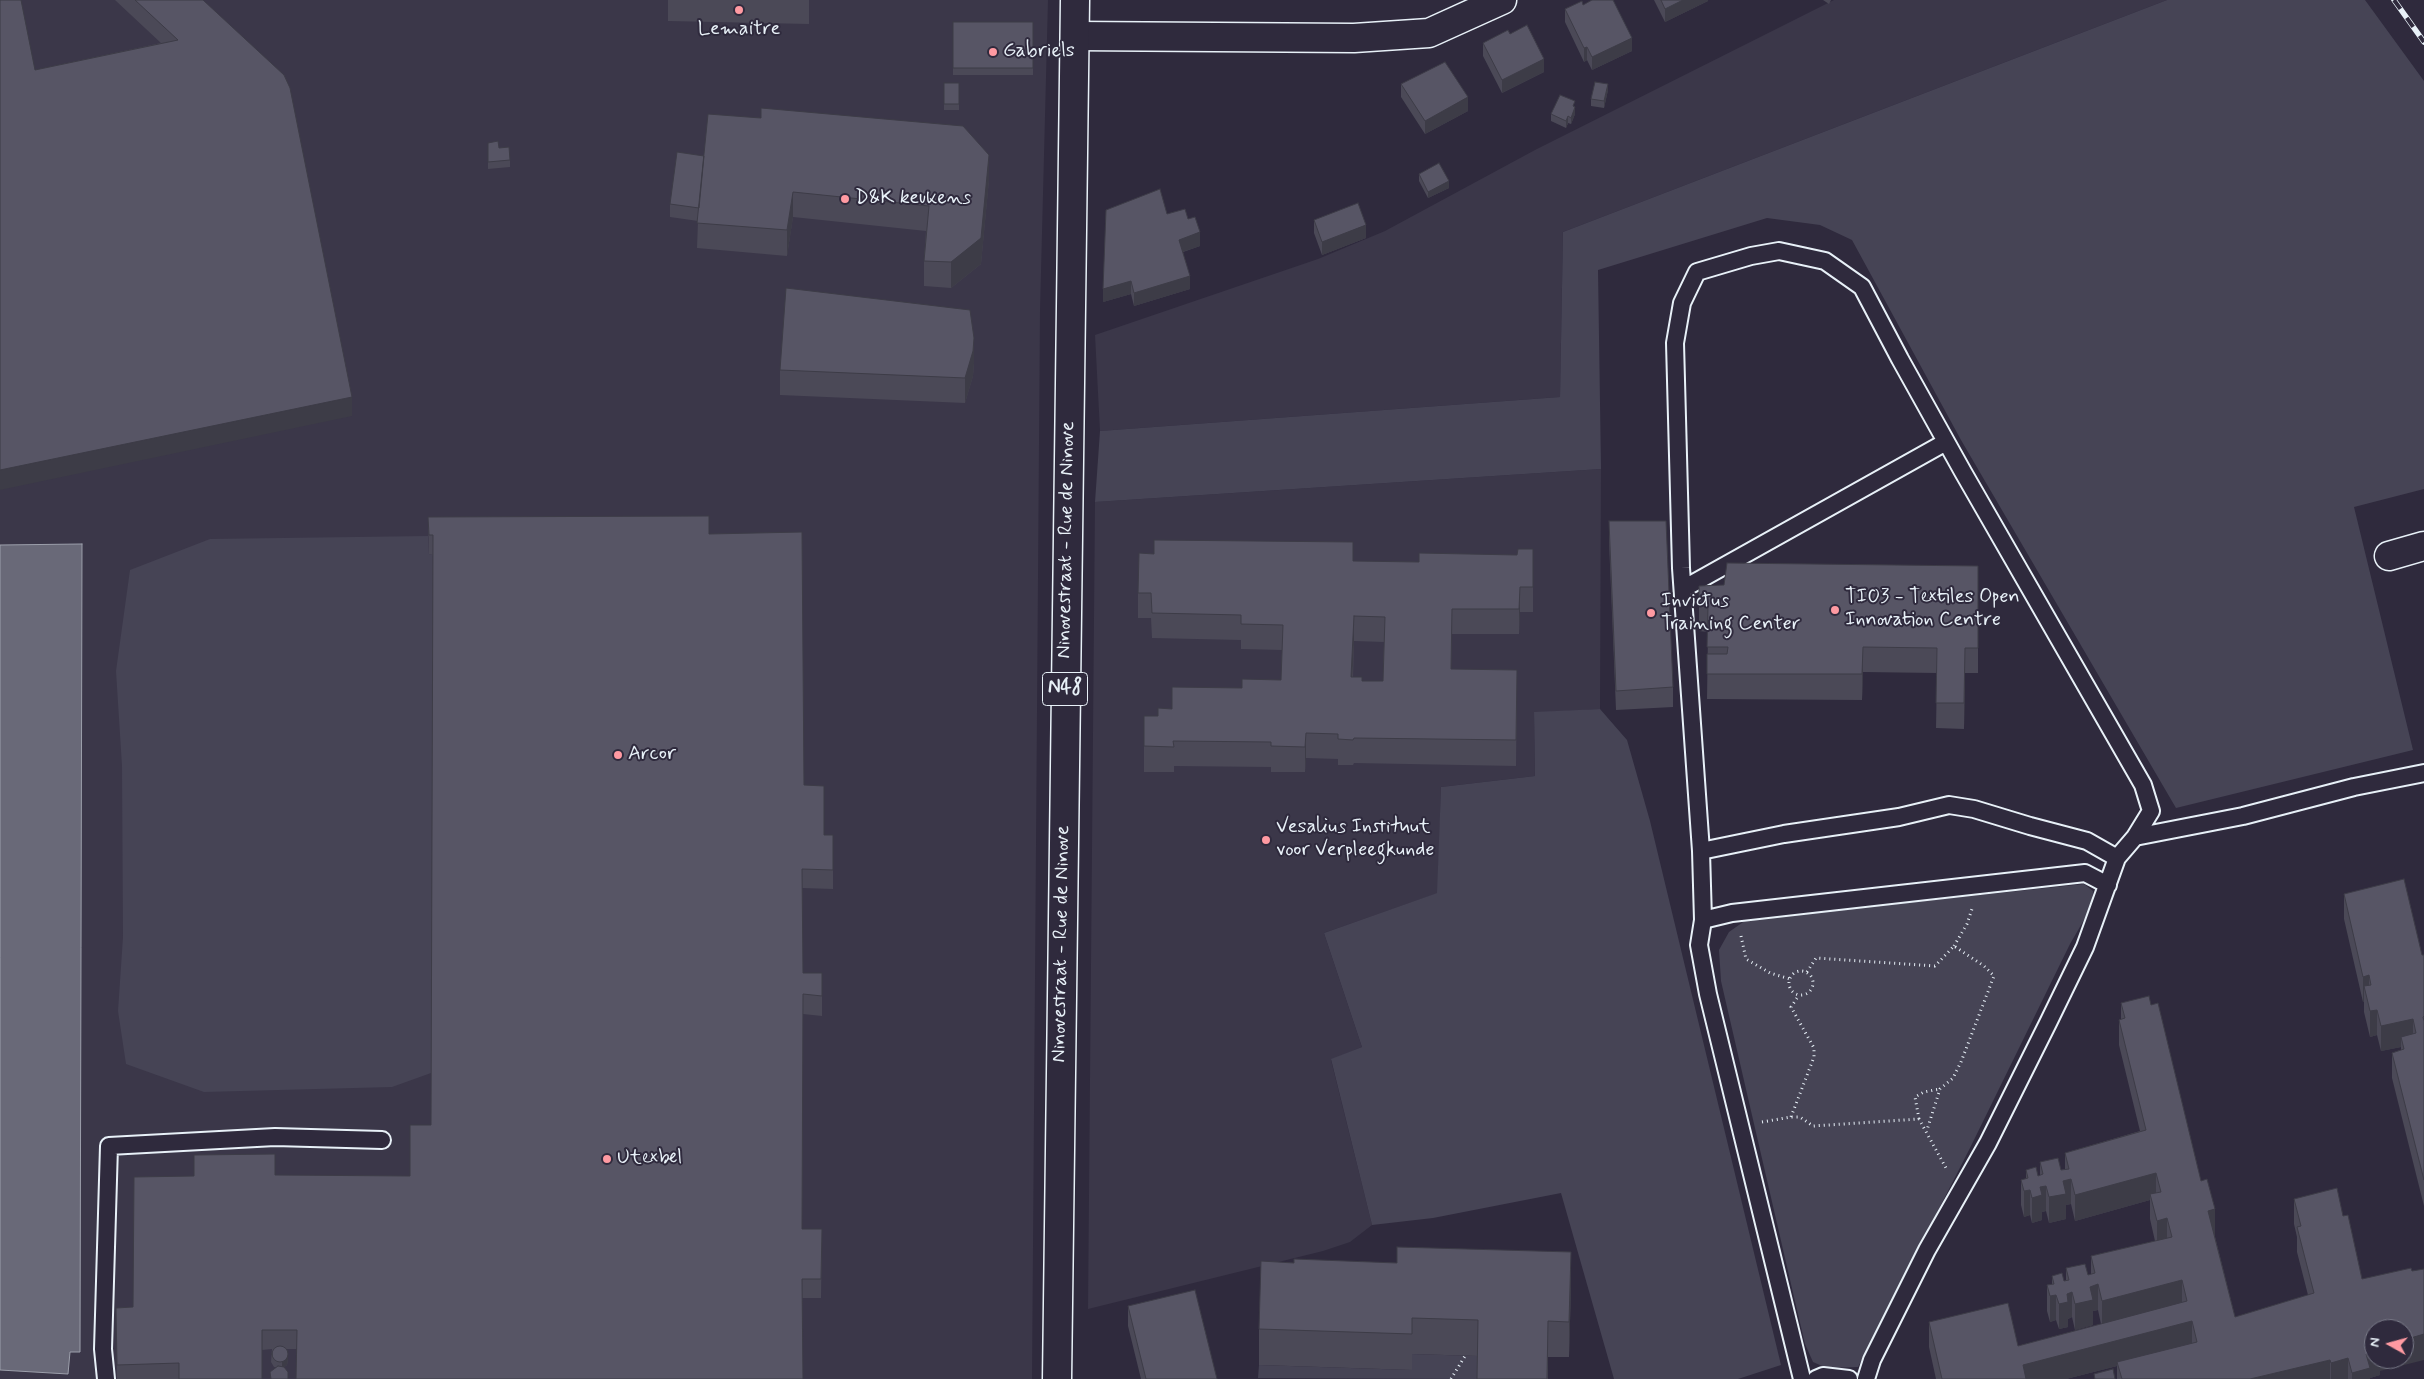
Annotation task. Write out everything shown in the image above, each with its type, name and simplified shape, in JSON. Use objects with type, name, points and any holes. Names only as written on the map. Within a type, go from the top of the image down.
[{"type":"main road","name":"Ninovestraat - Rue de Ninove","points":[[1057,1379],[1075,0]]},
{"type":"main road","points":[[1075,36],[1354,38],[1430,34],[1502,0]]},
{"type":"main road","points":[[2390,556],[2424,546]]},
{"type":"lane","points":[[1802,1379],[1740,1127],[1699,945],[1703,920],[1702,851],[1683,589],[1675,343],[1682,303],[1697,272],[1751,256],[1779,251],[1825,261],[1862,287],[1946,442],[2143,784],[2151,811],[2135,837],[2117,858],[2085,947],[1988,1143],[1964,1182],[1902,1300],[1872,1360],[1866,1379]]},
{"type":"lane","points":[[1683,589],[1946,442]]},
{"type":"lane","points":[[2135,837],[2243,816],[2354,787],[2424,773]]},
{"type":"lane","points":[[1702,851],[1784,834],[1899,817],[1949,806],[1974,809],[2086,841],[2117,858]]},
{"type":"lane","points":[[1703,920],[1732,913],[2085,873],[2106,891]]},
{"type":"lane","points":[[106,1379],[103,1349],[109,1146],[275,1137],[382,1140]]},
{"type":"lane","points":[[1816,1379],[1823,1376],[1849,1379]]},
{"type":"path","points":[[1807,972],[1816,958],[1935,966],[1954,946],[1967,924],[1979,885]]},
{"type":"path","points":[[1732,913],[1740,932],[1746,959],[1770,973],[1790,979]]},
{"type":"path","points":[[1954,946],[1984,966],[1994,976],[1953,1078],[1940,1089],[1924,1092],[1915,1097],[1919,1119],[1947,1170],[1964,1182]]},
{"type":"path","points":[[1800,971],[1807,972],[1812,977],[1813,984],[1811,990],[1805,994],[1798,995],[1789,986],[1790,979],[1794,973],[1800,971]]},
{"type":"path","points":[[1791,1117],[1814,1057],[1814,1048],[1792,1007],[1798,995]]},
{"type":"path","points":[[1926,1130],[1940,1089]]},
{"type":"path","points":[[1740,1127],[1791,1117],[1800,1117],[1813,1126],[1919,1119]]},
{"type":"path","points":[[1451,1379],[1465,1356]]},
{"type":"shaded area","points":[[0,0],[1048,0],[1040,311],[1032,1379],[0,1379]]},
{"type":"shaded area","points":[[1834,0],[2167,0],[1563,232],[1560,397],[1100,431],[1095,335],[1318,259],[1385,231],[1535,150]]},
{"type":"shaded area","points":[[2167,0],[2365,0],[2424,81],[2424,489],[2354,507],[2413,750],[2176,808],[1961,440],[1852,240],[1820,225],[1767,218],[1598,270],[1601,469],[1095,502],[1100,431],[1560,397],[1563,232]]},
{"type":"shaded area","name":"Vesalius Instituut voor Verpleegkunde","points":[[1601,469],[1600,709],[1534,713],[1535,776],[1441,787],[1438,893],[1324,933],[1362,1047],[1331,1060],[1372,1225],[1350,1242],[1323,1251],[1088,1309],[1095,502]]},
{"type":"shaded area","points":[[428,536],[429,554],[433,555],[431,1073],[392,1087],[204,1092],[126,1064],[118,1011],[123,937],[122,766],[116,671],[130,570],[210,539]]},
{"type":"shaded area","points":[[1600,709],[1627,740],[1650,821],[1781,1365],[1738,1379],[1614,1379],[1561,1193],[1433,1218],[1372,1225],[1331,1059],[1362,1047],[1324,933],[1437,893],[1441,787],[1535,776],[1534,712]]},
{"type":"shaded area","points":[[2084,884],[2093,891],[2092,906],[2070,944],[1970,1148],[1858,1367],[1827,1368],[1813,1362],[1805,1344],[1721,981],[1719,950],[1729,932],[1746,920]]},
{"type":"shaded area","points":[[1412,1354],[1478,1356],[1478,1379],[1258,1378],[1259,1365],[1412,1370]]},
{"type":"water","points":[[82,544],[80,1352],[70,1352],[68,1374],[0,1370],[0,545]]},
{"type":"building","points":[[0,0],[21,0],[35,70],[178,40],[135,0],[203,0],[284,75],[290,88],[352,397],[0,470]]},
{"type":"building","points":[[1592,0],[1613,0],[1632,38],[1592,57],[1587,47],[1584,48],[1565,9],[1582,1],[1583,5]]},
{"type":"building","points":[[1661,0],[1683,0],[1665,9]]},
{"type":"building","name":"Gabriels","points":[[953,22],[1033,22],[1033,68],[953,68]]},
{"type":"building","points":[[1527,25],[1544,59],[1502,80],[1483,43],[1508,30],[1510,34]]},
{"type":"building","points":[[1445,62],[1468,97],[1425,121],[1401,84]]},
{"type":"building","points":[[1595,82],[1608,84],[1604,101],[1591,99]]},
{"type":"building","points":[[944,83],[959,83],[959,104],[944,104]]},
{"type":"building","points":[[1560,95],[1575,101],[1571,118],[1568,116],[1566,121],[1551,114]]},
{"type":"building","name":"D&K keukens","points":[[761,108],[963,126],[989,155],[981,238],[951,262],[924,261],[929,206],[793,192],[787,230],[697,223],[708,114],[761,118]]},
{"type":"building","points":[[498,141],[499,148],[509,147],[510,160],[488,162],[488,143]]},
{"type":"building","points":[[677,152],[704,156],[699,208],[670,204]]},
{"type":"building","points":[[1439,163],[1449,181],[1428,192],[1419,174]]},
{"type":"building","points":[[1160,189],[1167,214],[1185,209],[1188,219],[1195,217],[1200,232],[1179,240],[1190,276],[1134,293],[1131,281],[1103,289],[1106,210]]},
{"type":"building","points":[[1358,203],[1366,225],[1322,242],[1314,220]]},
{"type":"building","points":[[786,288],[970,310],[974,338],[973,351],[965,378],[780,370]]},
{"type":"building","points":[[709,516],[709,534],[802,532],[804,785],[824,786],[824,835],[833,835],[833,870],[802,869],[803,973],[822,973],[822,996],[803,994],[802,1229],[822,1229],[821,1279],[802,1279],[803,1379],[296,1379],[297,1330],[262,1330],[262,1379],[179,1379],[179,1363],[117,1365],[116,1308],[133,1307],[134,1177],[194,1176],[194,1155],[275,1154],[275,1175],[410,1176],[410,1125],[431,1125],[433,535],[429,535],[428,517]]},
{"type":"building","points":[[1609,521],[1666,521],[1673,687],[1616,691]]},
{"type":"building","points":[[1154,540],[1353,542],[1353,561],[1419,562],[1419,553],[1517,555],[1518,549],[1533,549],[1533,587],[1520,587],[1519,609],[1452,609],[1451,669],[1517,670],[1516,740],[1354,738],[1353,740],[1338,739],[1338,734],[1306,733],[1305,747],[1271,746],[1271,742],[1173,741],[1174,747],[1144,746],[1144,716],[1158,716],[1158,708],[1172,709],[1172,687],[1242,688],[1242,679],[1281,680],[1283,625],[1241,624],[1241,615],[1152,613],[1151,593],[1138,593],[1139,553],[1154,554]],"holes":[[[1354,616],[1385,617],[1383,681],[1362,681],[1362,677],[1351,677]]]},
{"type":"building","points":[[1727,563],[1978,566],[1978,648],[1965,648],[1964,703],[1936,703],[1937,648],[1863,647],[1862,674],[1707,674],[1707,654],[1727,654],[1728,647],[1707,647],[1708,606],[1699,606],[1699,586],[1724,585]]},
{"type":"building","points":[[2404,879],[2422,955],[2424,955],[2424,1180],[2392,1053],[2404,1049],[2401,1037],[2416,1033],[2413,1019],[2381,1026],[2377,1010],[2370,1011],[2364,986],[2371,985],[2369,975],[2363,977],[2344,894]]},
{"type":"building","points":[[2149,996],[2151,1005],[2158,1003],[2201,1181],[2207,1179],[2215,1209],[2208,1211],[2235,1317],[2314,1293],[2297,1227],[2301,1226],[2294,1199],[2337,1188],[2343,1216],[2348,1215],[2362,1279],[2411,1268],[2412,1271],[2424,1269],[2424,1334],[2414,1337],[2414,1319],[2364,1319],[2364,1369],[2366,1369],[2352,1373],[2348,1358],[2331,1363],[2330,1360],[2250,1379],[2122,1379],[2117,1362],[2197,1342],[2192,1321],[2023,1365],[2026,1379],[1942,1379],[1929,1322],[2008,1303],[2018,1346],[2187,1301],[2182,1280],[2102,1301],[2098,1284],[2090,1287],[2093,1300],[2075,1304],[2072,1292],[2067,1294],[2068,1302],[2059,1304],[2056,1295],[2050,1296],[2047,1285],[2054,1284],[2052,1276],[2062,1273],[2064,1281],[2069,1280],[2066,1268],[2085,1264],[2088,1275],[2095,1273],[2091,1256],[2172,1237],[2167,1218],[2157,1221],[2150,1194],[2161,1192],[2156,1173],[2075,1195],[2071,1179],[2063,1181],[2066,1194],[2049,1197],[2046,1186],[2040,1187],[2042,1195],[2032,1198],[2030,1190],[2024,1191],[2021,1180],[2028,1178],[2026,1170],[2036,1167],[2038,1176],[2043,1174],[2040,1162],[2058,1158],[2061,1170],[2069,1169],[2065,1153],[2146,1130],[2119,1020],[2125,1018],[2121,1003]]},
{"type":"building","points":[[1397,1247],[1571,1252],[1569,1322],[1548,1321],[1547,1379],[1477,1379],[1478,1320],[1412,1318],[1412,1334],[1259,1329],[1261,1261],[1294,1263],[1294,1259],[1397,1263]]},
{"type":"building","points":[[1195,1290],[1217,1379],[1146,1379],[1128,1306]]},
{"type":"building","points":[[277,1346],[283,1346],[288,1351],[286,1360],[277,1362],[272,1357],[272,1351]]},
{"type":"building","points":[[278,1366],[284,1367],[288,1372],[288,1379],[271,1379],[270,1372]]},
{"type":"building","points":[[2113,1369],[2115,1379],[2095,1379],[2094,1374]]},
{"type":"railway","points":[[2394,0],[2424,42]]},
{"type":"place","name":"Lemaitre","points":[[739,10]]},
{"type":"place","name":"Gabriels","points":[[993,52]]},
{"type":"place","name":"D&K keukens","points":[[845,199]]},
{"type":"place","name":"TIO3 - Textiles Open Innovation Centre","points":[[1835,610]]},
{"type":"place","name":"Invictus Training Center","points":[[1651,613]]},
{"type":"place","name":"Arcor","points":[[618,755]]},
{"type":"place","name":"Vesalius Instituut voor Verpleegkunde","points":[[1266,840]]},
{"type":"place","name":"Utexbel","points":[[607,1159]]}]
